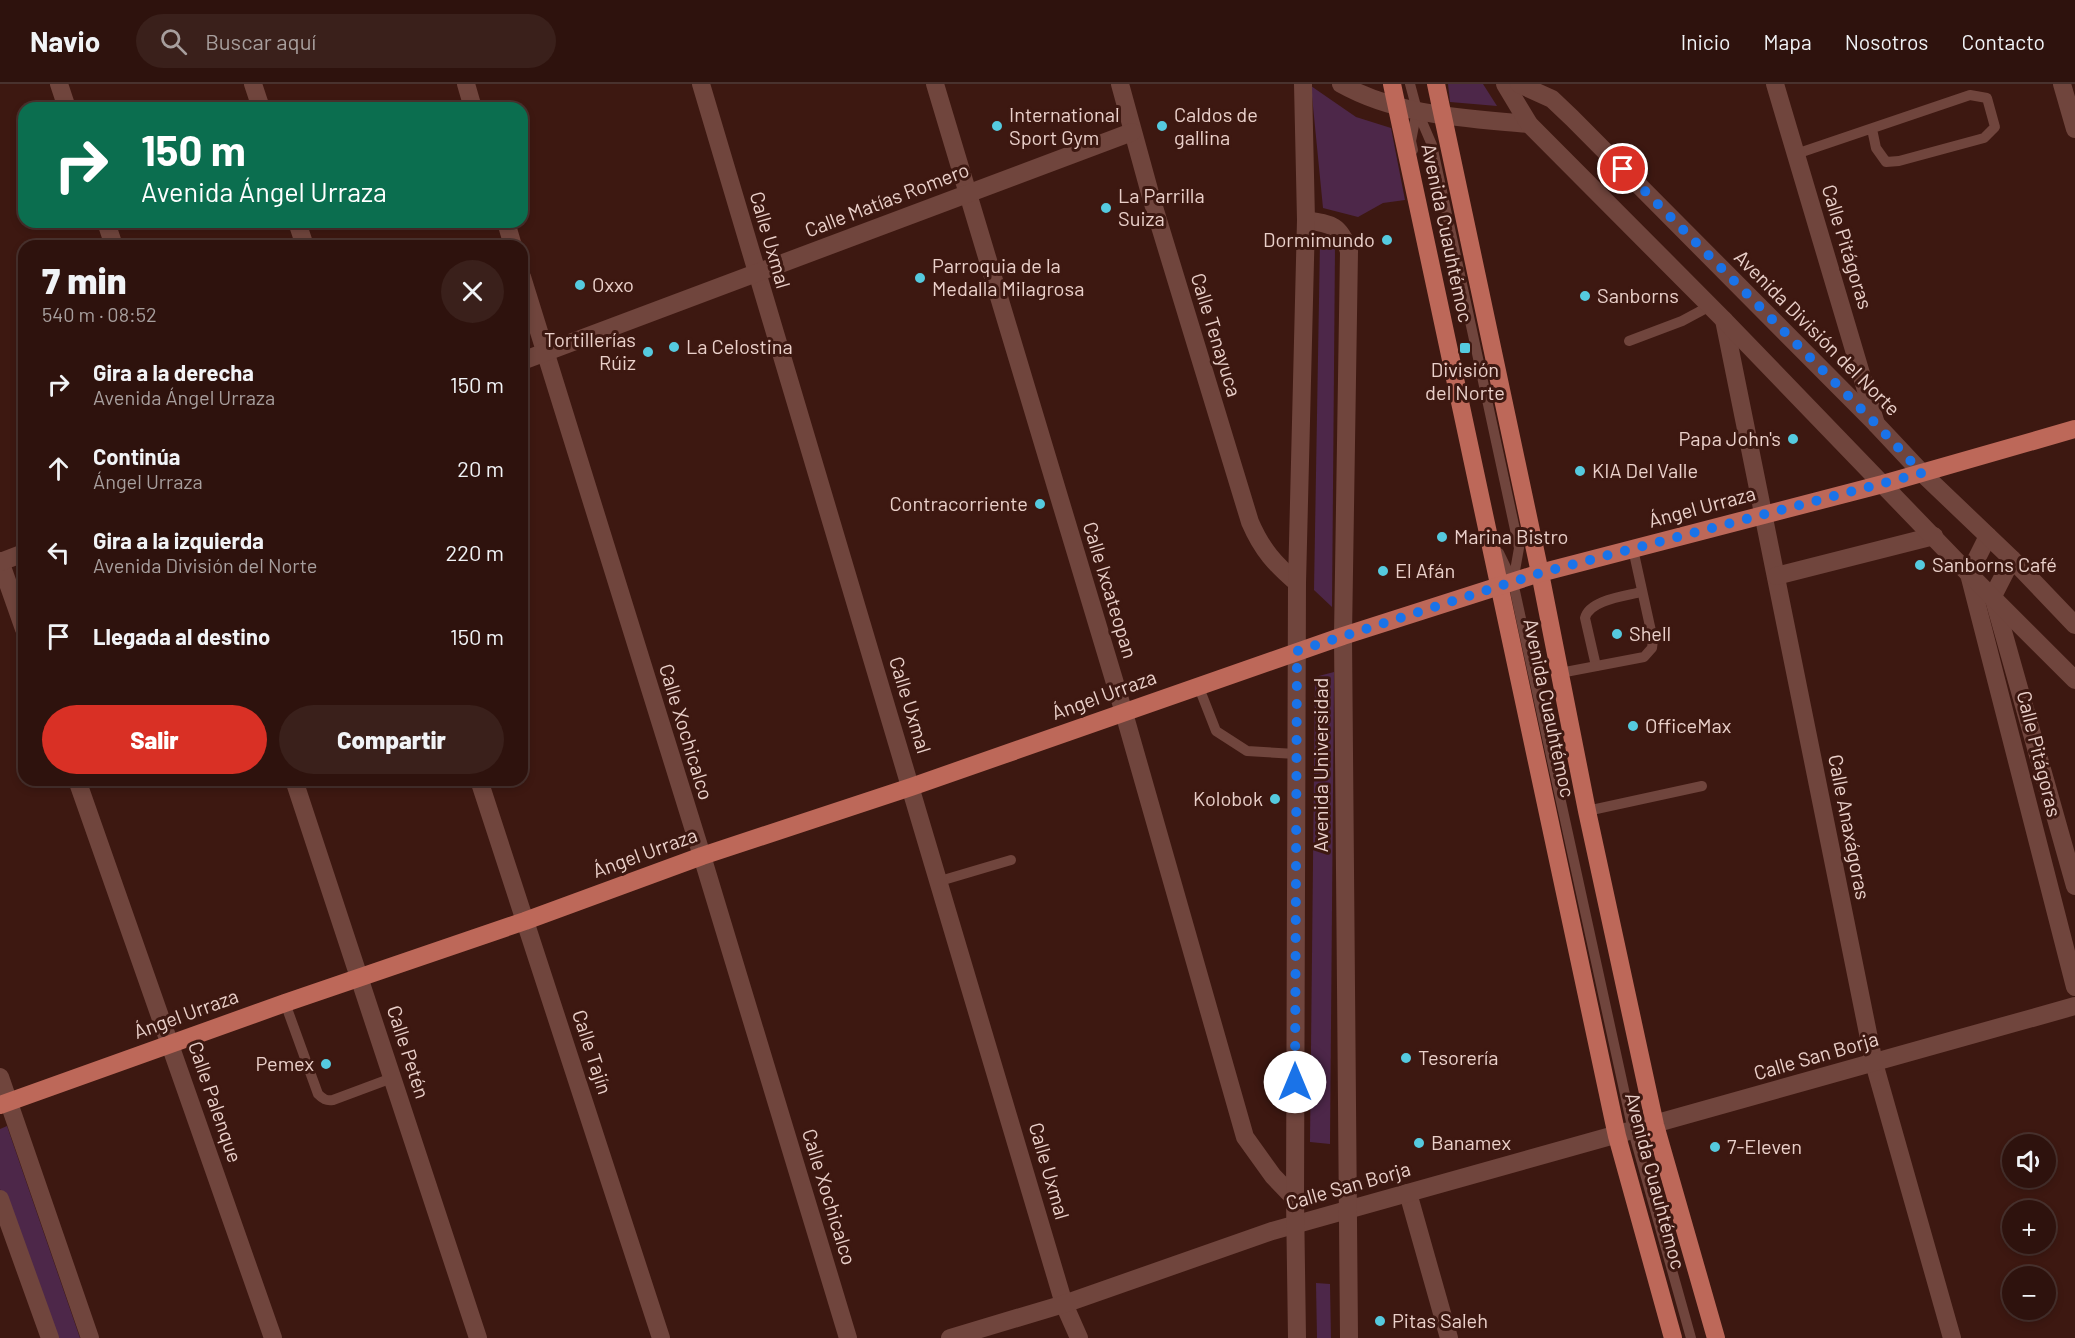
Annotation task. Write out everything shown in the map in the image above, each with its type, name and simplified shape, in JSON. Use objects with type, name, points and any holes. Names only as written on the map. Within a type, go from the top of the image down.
[{"type":"main road","name":"Avenida Cuauhtémoc","points":[[1392,84],[1506,584],[1625,1134],[1673,1338]]},
{"type":"main road","name":"Avenida Cuauhtémoc","points":[[1436,84],[1655,1125],[1716,1338]]},
{"type":"main road","name":"Ángel Urraza","points":[[4,1103],[525,921],[702,856],[911,787],[1343,636],[1540,573],[1883,484],[2075,429]]},
{"type":"street","points":[[59,84],[65,102]]},
{"type":"street","points":[[254,84],[259,102]]},
{"type":"street","points":[[466,84],[471,102]]},
{"type":"street","name":"Calle Uxmal","points":[[701,84],[1064,1304],[1078,1338]]},
{"type":"street","name":"Calle Ixcateopan","points":[[935,84],[1124,713],[1245,1137],[1273,1176],[1295,1199]]},
{"type":"street","name":"Calle Tenayuca","points":[[1120,84],[1132,132],[1250,522],[1259,543],[1276,565],[1297,583]]},
{"type":"street","name":"Avenida Universidad","points":[[1297,1338],[1296,754],[1297,583],[1306,220],[1303,84]]},
{"type":"street","points":[[1341,84],[1358,93],[1397,107],[1443,116],[1529,124]]},
{"type":"street","points":[[1506,84],[1529,124],[1724,320],[1969,574],[1994,596],[2075,680]]},
{"type":"street","name":"Avenida División del Norte","points":[[1519,84],[1549,91],[1922,473],[2012,559],[2075,625]]},
{"type":"street","name":"Calle Pitágoras","points":[[1775,84],[1876,424]]},
{"type":"street","points":[[2062,84],[2075,129]]},
{"type":"street","name":"Calle Matías Romero","points":[[528,359],[1132,132]]},
{"type":"street","name":"Avenida Universidad","points":[[1306,220],[1332,224],[1344,236],[1349,251],[1343,636],[1349,1338]]},
{"type":"street","name":"Calle Xochicalco","points":[[528,297],[702,856],[848,1338]]},
{"type":"street","name":"Calle Anaxágoras","points":[[1724,320],[1874,1063],[1952,1338]]},
{"type":"street","points":[[1776,576],[1934,536]]},
{"type":"street","points":[[1969,574],[1988,536]]},
{"type":"street","points":[[18,555],[0,562],[18,612]]},
{"type":"street","points":[[1994,596],[2012,559]]},
{"type":"street","name":"Calle Pitágoras","points":[[1969,574],[2075,987]]},
{"type":"street","name":"Calle Pitágoras","points":[[1994,596],[2075,886]]},
{"type":"street","name":"Calle Palenque","points":[[79,786],[273,1338]]},
{"type":"street","name":"Calle Petén","points":[[296,786],[478,1338]]},
{"type":"street","name":"Calle Tajín","points":[[481,786],[661,1338]]},
{"type":"street","name":"Calle San Borja","points":[[950,1338],[1064,1304],[1297,1224],[1625,1134],[2075,1006]]},
{"type":"street","points":[[0,1077],[4,1103],[90,1338]]},
{"type":"street","points":[[1408,1193],[1449,1338]]},
{"type":"street","points":[[0,1199],[50,1338]]},
{"type":"lane","points":[[1410,84],[1431,146],[1519,548],[1506,584]]},
{"type":"lane","points":[[1796,154],[1970,95],[1987,98],[1995,127],[1984,138],[1899,161],[1886,162],[1876,148],[1872,129]]},
{"type":"lane","points":[[1417,110],[1411,141],[1506,584]]},
{"type":"lane","points":[[1629,341],[1682,321],[1710,306]]},
{"type":"lane","points":[[1560,673],[1644,657],[1652,648],[1653,640],[1633,549]]},
{"type":"lane","points":[[1596,666],[1585,618],[1586,612],[1596,604],[1641,592]]},
{"type":"lane","points":[[1198,685],[1216,731],[1247,751],[1296,754]]},
{"type":"lane","points":[[1587,810],[1702,786]]},
{"type":"lane","points":[[940,881],[1011,860]]},
{"type":"lane","points":[[285,1003],[318,1094],[322,1098],[327,1101],[333,1100],[392,1078]]},
{"type":"lane","points":[[1625,1134],[1691,1338]]},
{"type":"shaded area","points":[[1448,84],[1483,84],[1497,106],[1450,102]]},
{"type":"shaded area","points":[[1311,86],[1356,117],[1391,128],[1405,200],[1383,203],[1358,217],[1323,208]]},
{"type":"shaded area","points":[[1320,241],[1335,247],[1332,607],[1314,590]]},
{"type":"shaded area","points":[[1334,672],[1330,1144],[1310,1142],[1315,677]]},
{"type":"shaded area","points":[[7,1126],[80,1338],[53,1338],[0,1189],[0,1129]]},
{"type":"shaded area","points":[[1316,1283],[1330,1284],[1331,1338],[1317,1338]]},
{"type":"place","name":"International Sport Gym","points":[[997,126]]},
{"type":"place","name":"Caldos de gallina","points":[[1162,126]]},
{"type":"place","name":"La Parrilla Suiza","points":[[1106,208]]},
{"type":"place","name":"Dormimundo","points":[[1387,240]]},
{"type":"place","name":"Parroquia de la Medalla Milagrosa","points":[[920,278]]},
{"type":"place","name":"Oxxo","points":[[580,285]]},
{"type":"place","name":"Sanborns","points":[[1585,296]]},
{"type":"place","name":"La Celostina","points":[[674,347]]},
{"type":"place","name":"División del Norte","points":[[1465,348]]},
{"type":"place","name":"Tortillerías Rúiz","points":[[648,352]]},
{"type":"place","name":"Papa John's","points":[[1793,439]]},
{"type":"place","name":"KIA Del Valle","points":[[1580,471]]},
{"type":"place","name":"Contracorriente","points":[[1040,504]]},
{"type":"place","name":"Marina Bistro","points":[[1442,537]]},
{"type":"place","name":"Sanborns Café","points":[[1920,565]]},
{"type":"place","name":"El Afán","points":[[1383,571]]},
{"type":"place","name":"Shell","points":[[1617,634]]},
{"type":"place","name":"OfficeMax","points":[[1633,726]]},
{"type":"place","name":"Kolobok","points":[[1275,799]]},
{"type":"place","name":"Tesorería","points":[[1406,1058]]},
{"type":"place","name":"Pemex","points":[[326,1064]]},
{"type":"place","name":"Banamex","points":[[1419,1143]]},
{"type":"place","name":"7-Eleven","points":[[1715,1147]]},
{"type":"place","name":"Pitas Saleh","points":[[1380,1321]]},
{"type":"route","points":[[1295,1082],[1297,651],[1540,573],[1922,473],[1623,169]]}]
